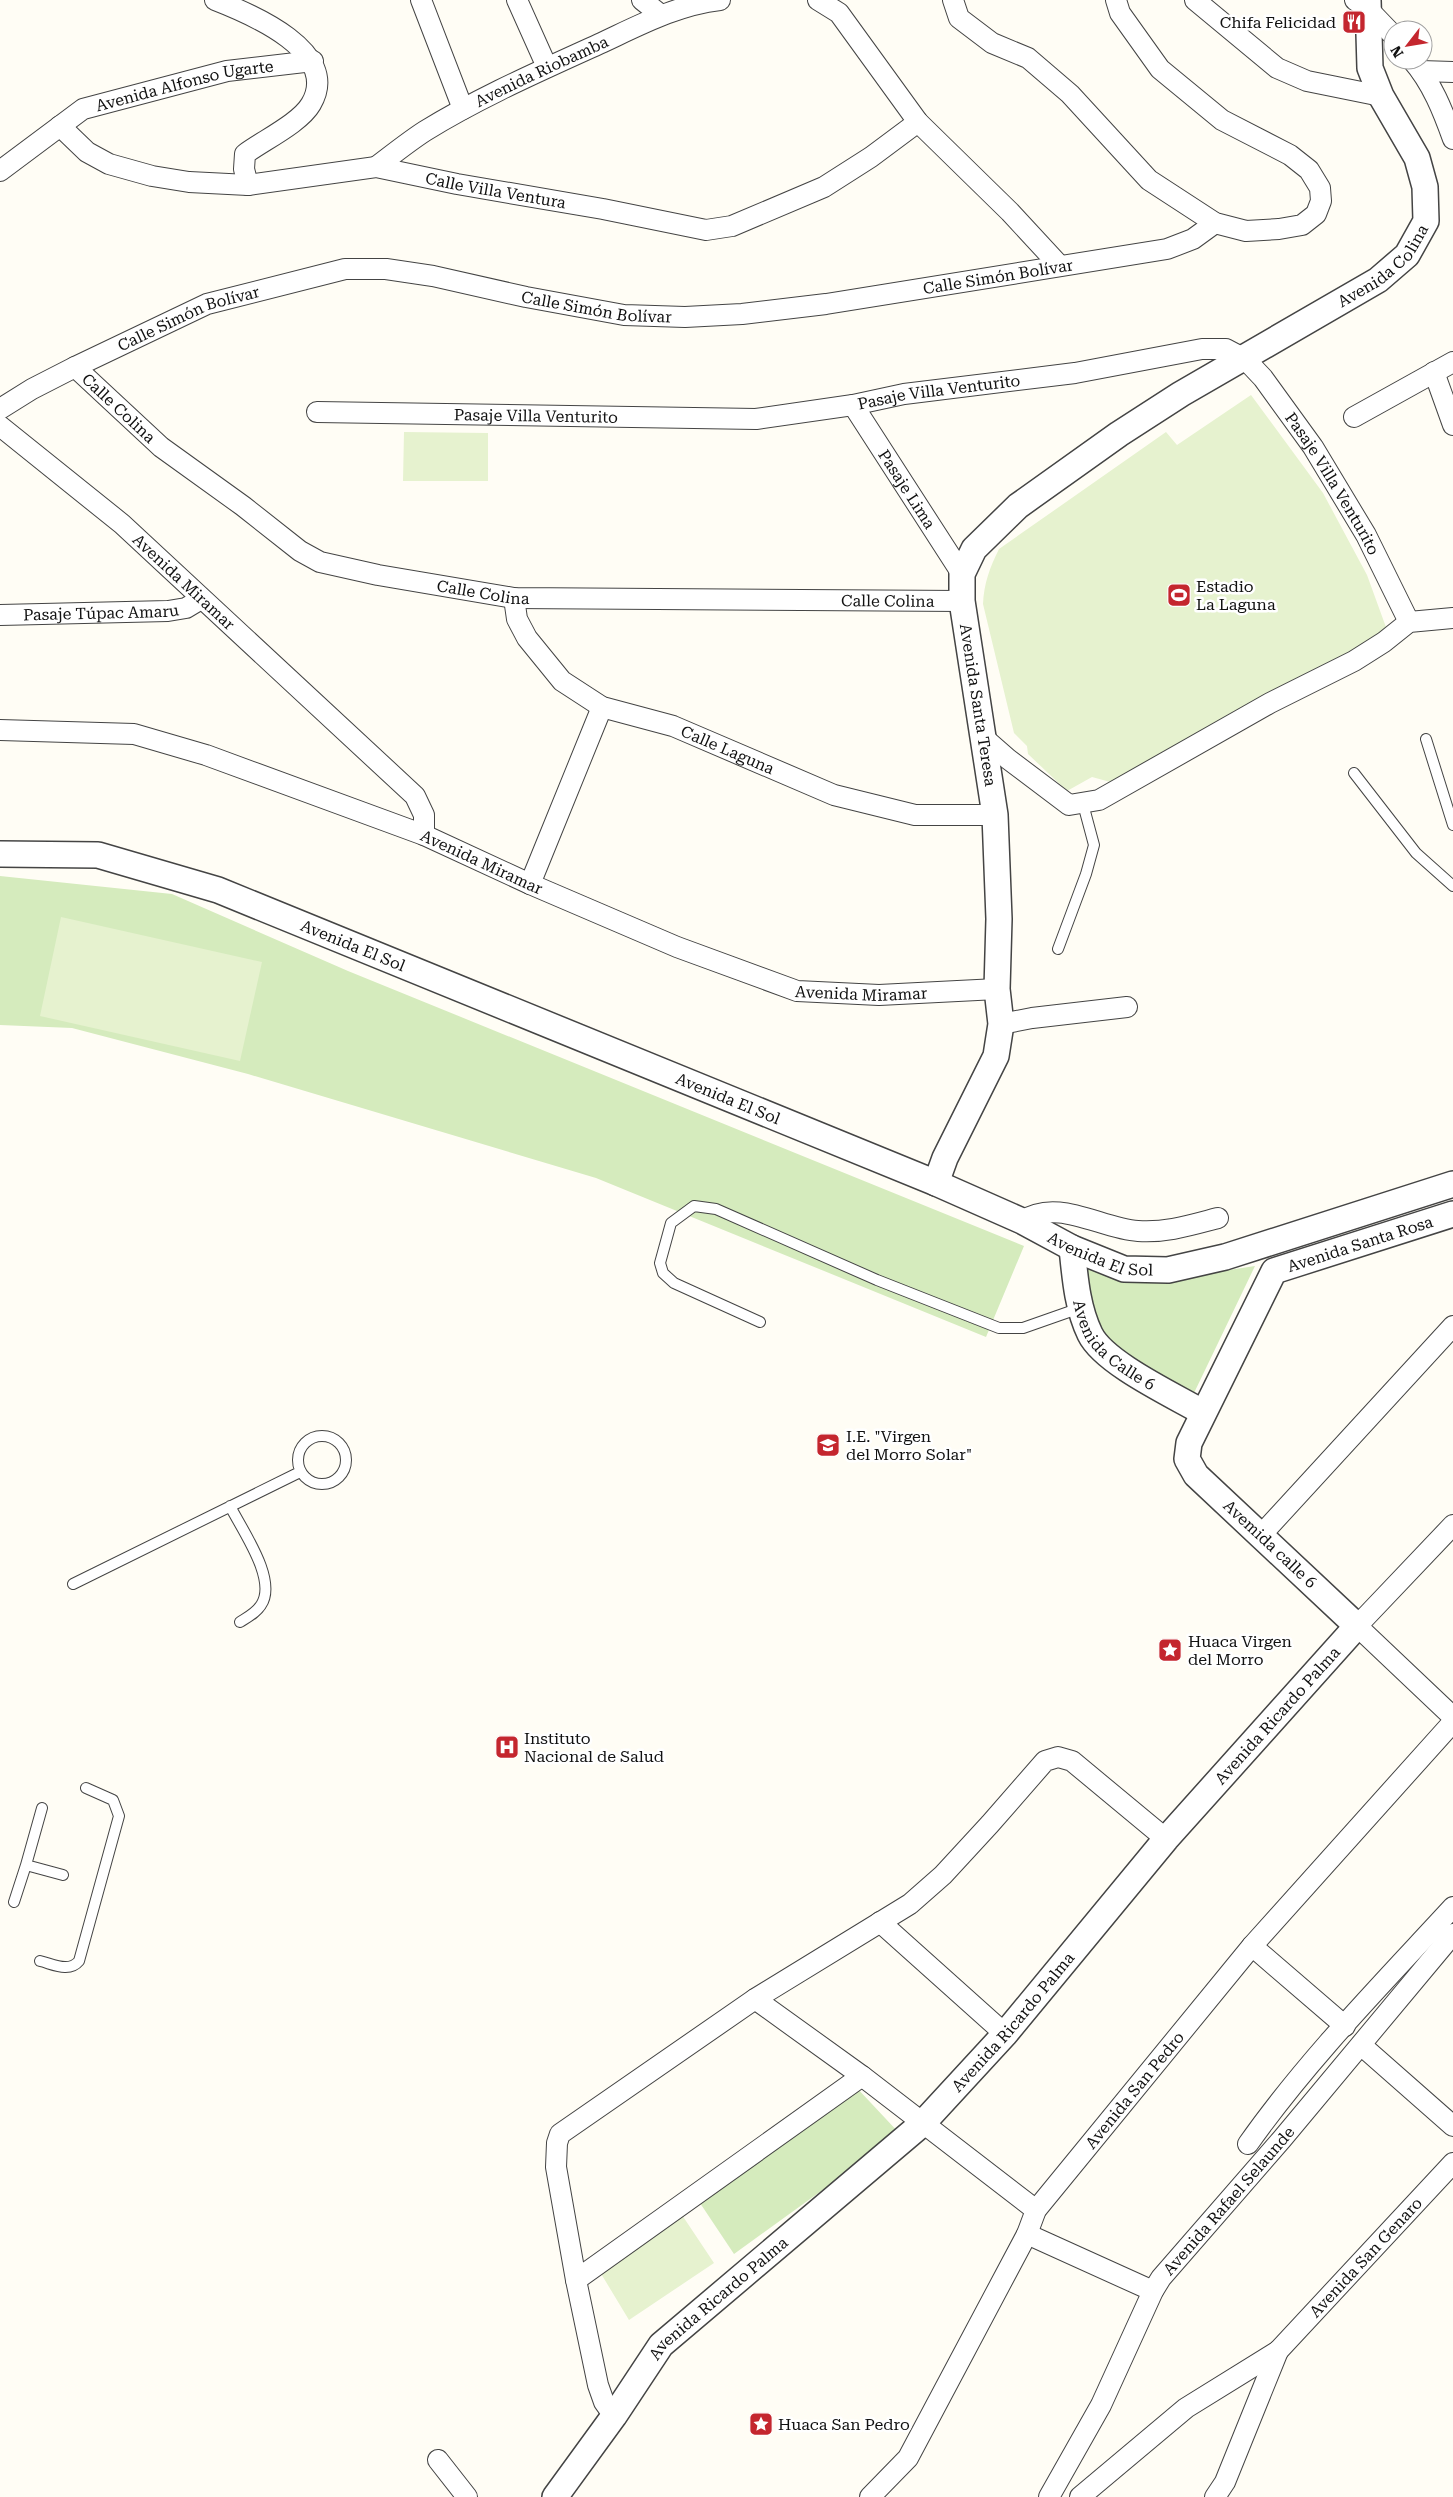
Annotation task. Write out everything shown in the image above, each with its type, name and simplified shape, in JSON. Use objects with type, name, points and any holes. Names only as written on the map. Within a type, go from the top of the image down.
[{"type":"street","points":[[215,0],[278,31],[300,46],[313,61],[318,86],[312,103],[302,115],[245,154],[244,169],[248,185]]},
{"type":"street","points":[[421,0],[449,78],[463,109]]},
{"type":"street","points":[[518,0],[547,67]]},
{"type":"street","points":[[642,0],[661,15]]},
{"type":"street","name":"Avenida Riobamba","points":[[376,167],[424,132],[463,109],[547,67],[661,15],[696,3],[720,0]]},
{"type":"street","points":[[818,0],[839,13],[918,122],[1010,212],[1059,265]]},
{"type":"street","points":[[953,0],[959,18],[992,43],[1028,58],[1070,94],[1149,180],[1215,223],[1246,231],[1278,229],[1302,225],[1316,214],[1321,201],[1320,188],[1309,170],[1290,155],[1222,120],[1160,69],[1120,13],[1116,0]]},
{"type":"street","points":[[1195,0],[1276,68],[1308,81],[1381,96]]},
{"type":"street","points":[[1363,3],[1383,24]]},
{"type":"street","name":"Avenida Colina","points":[[1245,359],[1378,280],[1407,256],[1426,222],[1425,187],[1417,158],[1381,96],[1370,68],[1363,3]]},
{"type":"street","name":"Avenida Alfonso Ugarte","points":[[0,171],[83,109],[218,74],[313,61]]},
{"type":"street","points":[[1433,68],[1453,72]]},
{"type":"street","points":[[1420,70],[1442,109],[1453,139]]},
{"type":"street","name":"Calle Villa Ventura","points":[[60,126],[87,152],[109,164],[152,176],[189,182],[248,185],[376,167],[457,184],[603,209],[706,230],[732,226],[824,187],[871,158],[918,122]]},
{"type":"street","name":"Calle Simón Bolívar","points":[[0,409],[32,389],[75,367],[206,304],[344,269],[386,269],[433,276],[526,297],[624,314],[685,317],[742,314],[826,304],[1167,249],[1193,239],[1215,223]]},
{"type":"street","name":"Pasaje Villa Venturito","points":[[317,412],[756,419],[853,405],[904,394],[1075,373],[1202,349],[1226,349],[1245,359],[1263,378],[1313,447],[1366,535],[1409,622]]},
{"type":"street","name":"Avenida Santa Teresa","points":[[936,1183],[945,1158],[996,1056],[1001,1024],[997,989],[999,919],[994,814],[962,601],[962,574],[974,549],[1018,506],[1119,434],[1181,394],[1245,359]]},
{"type":"street","points":[[1354,418],[1453,362]]},
{"type":"street","name":"Calle Colina","points":[[75,367],[161,447],[300,551],[320,562],[378,575],[514,598],[962,601]]},
{"type":"street","points":[[1434,372],[1453,425]]},
{"type":"street","name":"Pasaje Lima","points":[[853,405],[962,574]]},
{"type":"street","name":"Avenida Miramar","points":[[0,426],[122,524],[415,796],[424,815],[424,835],[530,884],[677,947],[797,991],[879,995],[997,989]]},
{"type":"street","name":"Calle Laguna","points":[[514,598],[517,619],[527,638],[562,680],[602,707],[673,726],[834,794],[915,815],[994,814]]},
{"type":"street","name":"Pasaje Túpac Amaru","points":[[0,615],[168,611],[186,608],[201,599]]},
{"type":"street","points":[[984,738],[1008,759],[1069,805],[1099,800],[1270,703],[1354,661],[1384,642],[1409,622],[1453,618]]},
{"type":"street","points":[[530,884],[602,707]]},
{"type":"street","points":[[0,730],[134,734],[206,755],[424,835]]},
{"type":"street","name":"Avenida El Sol","points":[[0,854],[98,855],[218,890],[936,1183],[1022,1221],[1072,1248],[1124,1269],[1168,1270],[1225,1257],[1453,1184]]},
{"type":"street","points":[[1001,1024],[1032,1018],[1127,1007]]},
{"type":"street","points":[[1022,1221],[1032,1215],[1044,1212],[1082,1216],[1136,1231],[1166,1232],[1218,1218]]},
{"type":"street","name":"Avenida Santa Rosa","points":[[1186,1459],[1189,1443],[1202,1412],[1274,1271],[1453,1214]]},
{"type":"street","name":"Avenida Calle 6","points":[[1072,1248],[1080,1308],[1091,1336],[1114,1361],[1202,1412]]},
{"type":"street","points":[[1262,1534],[1453,1326]]},
{"type":"street","name":"Avemida calle 6","points":[[1186,1459],[1196,1475],[1262,1534],[1357,1626]]},
{"type":"street","name":"Avenida Ricardo Palma","points":[[555,2497],[614,2416],[661,2344],[923,2124],[1005,2034],[1166,1839],[1357,1626],[1453,1525]]},
{"type":"street","points":[[1357,1626],[1453,1717]]},
{"type":"street","name":"Avenida San Pedro","points":[[874,2496],[908,2458],[1027,2234],[1036,2210],[1252,1946],[1453,1722]]},
{"type":"street","points":[[614,2416],[604,2402],[598,2385],[576,2280],[556,2167],[557,2143],[560,2134],[756,1999],[910,1904],[943,1874],[1045,1761],[1058,1757],[1072,1761],[1166,1839]]},
{"type":"street","points":[[1248,2144],[1265,2120],[1344,2026],[1453,1907]]},
{"type":"street","points":[[880,1922],[1005,2034]]},
{"type":"street","name":"Avenida Rafael Selaunde","points":[[1048,2497],[1101,2405],[1153,2291],[1172,2266],[1453,1934]]},
{"type":"street","points":[[1252,1946],[1344,2026]]},
{"type":"street","points":[[756,1999],[862,2076],[1036,2210]]},
{"type":"street","points":[[1361,2045],[1453,2126]]},
{"type":"street","points":[[576,2280],[862,2076]]},
{"type":"street","name":"Avenida San Genaro","points":[[1278,2351],[1453,2163]]},
{"type":"street","points":[[1027,2234],[1153,2291]]},
{"type":"street","points":[[1080,2497],[1186,2408],[1278,2351]]},
{"type":"street","points":[[1216,2497],[1226,2482],[1278,2351]]},
{"type":"street","points":[[438,2460],[467,2497]]},
{"type":"lane","points":[[1426,739],[1453,826]]},
{"type":"lane","points":[[1354,773],[1416,853],[1453,886]]},
{"type":"lane","points":[[1058,949],[1086,874],[1094,845],[1083,804]]},
{"type":"lane","points":[[760,1322],[674,1284],[663,1273],[660,1263],[672,1224],[688,1208],[700,1205],[716,1209],[877,1280],[999,1328],[1023,1328],[1080,1308]]},
{"type":"lane","points":[[314,1437],[331,1437],[344,1449],[347,1457],[343,1473],[330,1484],[313,1483],[300,1472],[298,1464],[301,1447],[314,1437]]},
{"type":"lane","points":[[73,1584],[300,1472]]},
{"type":"lane","points":[[230,1506],[264,1571],[266,1589],[262,1604],[252,1615],[240,1622]]},
{"type":"lane","points":[[40,1961],[69,1968],[75,1966],[80,1961],[119,1816],[113,1800],[86,1788]]},
{"type":"lane","points":[[14,1902],[42,1808]]},
{"type":"lane","points":[[26,1864],[63,1875]]},
{"type":"green space","name":"Estadio La Laguna","points":[[1251,395],[1323,493],[1367,575],[1387,630],[1380,638],[1114,783],[1092,777],[1067,791],[1028,754],[1027,746],[1014,733],[983,604],[986,582],[999,549],[1166,432],[1177,445]]},
{"type":"green space","points":[[404,432],[488,433],[488,481],[403,481]]},
{"type":"green space","points":[[0,876],[172,894],[348,971],[1024,1246],[986,1337],[596,1178],[248,1074],[72,1028],[0,1025]]},
{"type":"green space","points":[[61,917],[262,962],[240,1061],[40,1016]]},
{"type":"green space","points":[[1255,1266],[1194,1393],[1145,1368],[1121,1352],[1112,1343],[1105,1334],[1098,1318],[1086,1267],[1113,1279],[1163,1280]]},
{"type":"green space","points":[[856,2087],[900,2134],[734,2254],[698,2200]]},
{"type":"green space","points":[[682,2215],[714,2263],[629,2320],[600,2272]]},
{"type":"place","name":"Chifa Felicidad","points":[[1354,22]]},
{"type":"place","name":"Estadio La Laguna","points":[[1179,595]]},
{"type":"place","name":"I.E. \"Virgen del Morro Solar\"","points":[[828,1445]]},
{"type":"place","name":"Huaca Virgen del Morro","points":[[1170,1650]]},
{"type":"place","name":"Instituto Nacional de Salud","points":[[507,1747]]},
{"type":"place","name":"Huaca San Pedro","points":[[761,2424]]}]
